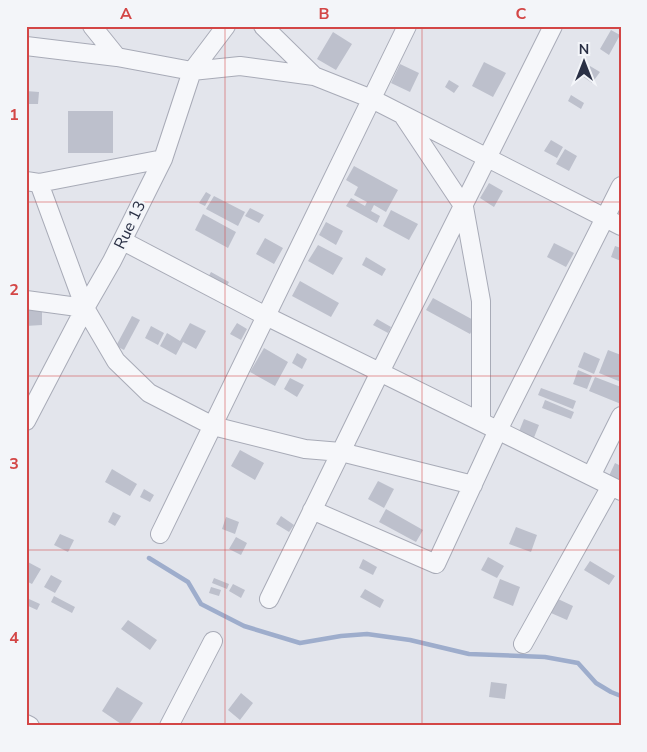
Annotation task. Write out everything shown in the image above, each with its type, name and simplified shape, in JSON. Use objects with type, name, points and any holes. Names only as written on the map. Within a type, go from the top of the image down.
[{"type":"street","points":[[92,26],[117,57]]},
{"type":"street","name":"Rue 13","points":[[26,421],[85,308],[123,241],[163,159],[192,71],[226,26]]},
{"type":"street","points":[[263,26],[314,76]]},
{"type":"street","points":[[160,534],[407,26]]},
{"type":"street","points":[[269,599],[553,26]]},
{"type":"street","points":[[26,46],[117,57],[192,71],[240,66],[314,76],[372,99],[621,226]]},
{"type":"street","points":[[403,116],[464,207],[481,300],[481,422]]},
{"type":"street","points":[[163,159],[33,182],[85,308],[116,361],[149,393],[213,426],[306,449],[341,452],[472,484]]},
{"type":"street","points":[[312,510],[436,564],[498,430],[621,186]]},
{"type":"street","points":[[123,241],[266,316],[616,488],[523,644]]},
{"type":"street","points":[[26,300],[85,308]]},
{"type":"street","points":[[591,476],[621,416]]},
{"type":"street","points":[[169,726],[213,641]]},
{"type":"street","points":[[26,724],[30,726]]},
{"type":"building","points":[[611,30],[620,35],[609,55],[600,49]]},
{"type":"building","points":[[333,32],[352,44],[336,70],[317,59]]},
{"type":"building","points":[[484,62],[506,73],[493,97],[472,86]]},
{"type":"building","points":[[400,64],[419,73],[410,92],[391,83]]},
{"type":"building","points":[[590,66],[600,72],[592,83],[582,76]]},
{"type":"building","points":[[449,80],[459,86],[454,93],[445,87]]},
{"type":"building","points":[[26,91],[39,92],[38,104],[26,104]]},
{"type":"building","points":[[571,95],[584,103],[581,109],[568,101]]},
{"type":"building","points":[[68,111],[113,111],[113,153],[68,153]]},
{"type":"building","points":[[551,140],[563,147],[557,158],[544,151]]},
{"type":"building","points":[[565,149],[577,156],[569,171],[556,164]]},
{"type":"building","points":[[354,166],[398,190],[386,212],[374,205],[371,211],[380,216],[377,223],[346,206],[351,198],[365,206],[367,202],[354,195],[358,187],[346,180]]},
{"type":"building","points":[[489,183],[503,191],[494,207],[480,198]]},
{"type":"building","points":[[206,192],[211,195],[205,206],[199,203]]},
{"type":"building","points":[[214,196],[245,212],[238,226],[206,209]]},
{"type":"building","points":[[250,208],[264,215],[259,223],[245,216]]},
{"type":"building","points":[[391,210],[418,224],[409,240],[383,226]]},
{"type":"building","points":[[203,214],[236,232],[228,248],[195,230]]},
{"type":"building","points":[[326,222],[343,231],[336,245],[319,235]]},
{"type":"building","points":[[265,238],[283,248],[274,264],[256,254]]},
{"type":"building","points":[[554,243],[574,253],[566,267],[547,257]]},
{"type":"building","points":[[318,245],[343,258],[333,275],[308,261]]},
{"type":"building","points":[[615,246],[621,248],[621,261],[611,257]]},
{"type":"building","points":[[366,257],[386,269],[382,276],[362,265]]},
{"type":"building","points":[[211,272],[229,282],[224,291],[206,281]]},
{"type":"building","points":[[300,281],[339,303],[331,317],[292,296]]},
{"type":"building","points":[[433,298],[477,322],[470,334],[426,310]]},
{"type":"building","points":[[26,310],[42,310],[42,325],[26,326]]},
{"type":"building","points":[[132,316],[140,320],[124,350],[116,346]]},
{"type":"building","points":[[377,319],[391,327],[388,333],[373,325]]},
{"type":"building","points":[[190,323],[206,331],[196,349],[183,342],[176,355],[160,346],[167,333],[180,341]]},
{"type":"building","points":[[237,323],[247,329],[241,340],[230,334]]},
{"type":"building","points":[[151,326],[164,333],[158,345],[145,338]]},
{"type":"building","points":[[264,348],[288,362],[275,386],[250,372]]},
{"type":"building","points":[[608,350],[621,355],[621,382],[599,373]]},
{"type":"building","points":[[584,352],[600,359],[594,374],[578,367]]},
{"type":"building","points":[[297,353],[307,359],[302,369],[292,363]]},
{"type":"building","points":[[578,370],[592,376],[587,389],[573,384]]},
{"type":"building","points":[[595,377],[621,387],[621,404],[589,391]]},
{"type":"building","points":[[290,378],[304,385],[297,397],[284,389]]},
{"type":"building","points":[[541,388],[576,401],[573,409],[538,395]]},
{"type":"building","points":[[545,400],[574,412],[571,419],[542,408]]},
{"type":"building","points":[[524,419],[539,425],[533,440],[518,434]]},
{"type":"building","points":[[240,450],[264,463],[255,480],[231,466]]},
{"type":"building","points":[[615,463],[621,466],[621,483],[608,478]]},
{"type":"building","points":[[112,469],[137,484],[130,496],[105,482]]},
{"type":"building","points":[[378,481],[394,489],[384,508],[368,499]]},
{"type":"building","points":[[144,489],[154,495],[150,502],[140,497]]},
{"type":"building","points":[[386,509],[423,530],[416,542],[379,522]]},
{"type":"building","points":[[113,512],[121,516],[115,526],[108,522]]},
{"type":"building","points":[[281,516],[294,525],[289,532],[276,524]]},
{"type":"building","points":[[226,517],[239,522],[235,534],[222,529]]},
{"type":"building","points":[[516,527],[537,535],[531,552],[509,544]]},
{"type":"building","points":[[60,534],[74,540],[68,552],[54,545]]},
{"type":"building","points":[[236,537],[247,543],[241,555],[229,549]]},
{"type":"building","points":[[488,557],[504,566],[497,578],[481,570]]},
{"type":"building","points":[[363,559],[377,567],[373,575],[359,568]]},
{"type":"building","points":[[26,561],[41,569],[32,584],[26,581]]},
{"type":"building","points":[[590,561],[615,576],[609,585],[584,570]]},
{"type":"building","points":[[51,575],[62,581],[55,593],[44,587]]},
{"type":"building","points":[[214,578],[229,584],[227,589],[212,583]]},
{"type":"building","points":[[500,579],[520,587],[513,606],[493,598]]},
{"type":"building","points":[[233,584],[245,590],[241,598],[229,591]]},
{"type":"building","points":[[211,587],[221,590],[219,596],[209,593]]},
{"type":"building","points":[[365,589],[384,600],[380,608],[360,597]]},
{"type":"building","points":[[54,596],[75,607],[72,613],[51,602]]},
{"type":"building","points":[[29,599],[40,604],[37,610],[26,605]]},
{"type":"building","points":[[558,599],[573,606],[567,620],[551,613]]},
{"type":"building","points":[[128,620],[157,640],[150,650],[121,629]]},
{"type":"building","points":[[491,682],[507,684],[505,699],[489,697]]},
{"type":"building","points":[[117,687],[143,703],[128,726],[124,726],[102,711]]},
{"type":"building","points":[[241,693],[253,703],[240,720],[228,710]]},
{"type":"waterway","points":[[149,558],[188,582],[201,604],[244,626],[300,643],[367,634],[410,640],[469,654],[545,657],[578,663],[596,683],[621,696]]}]
